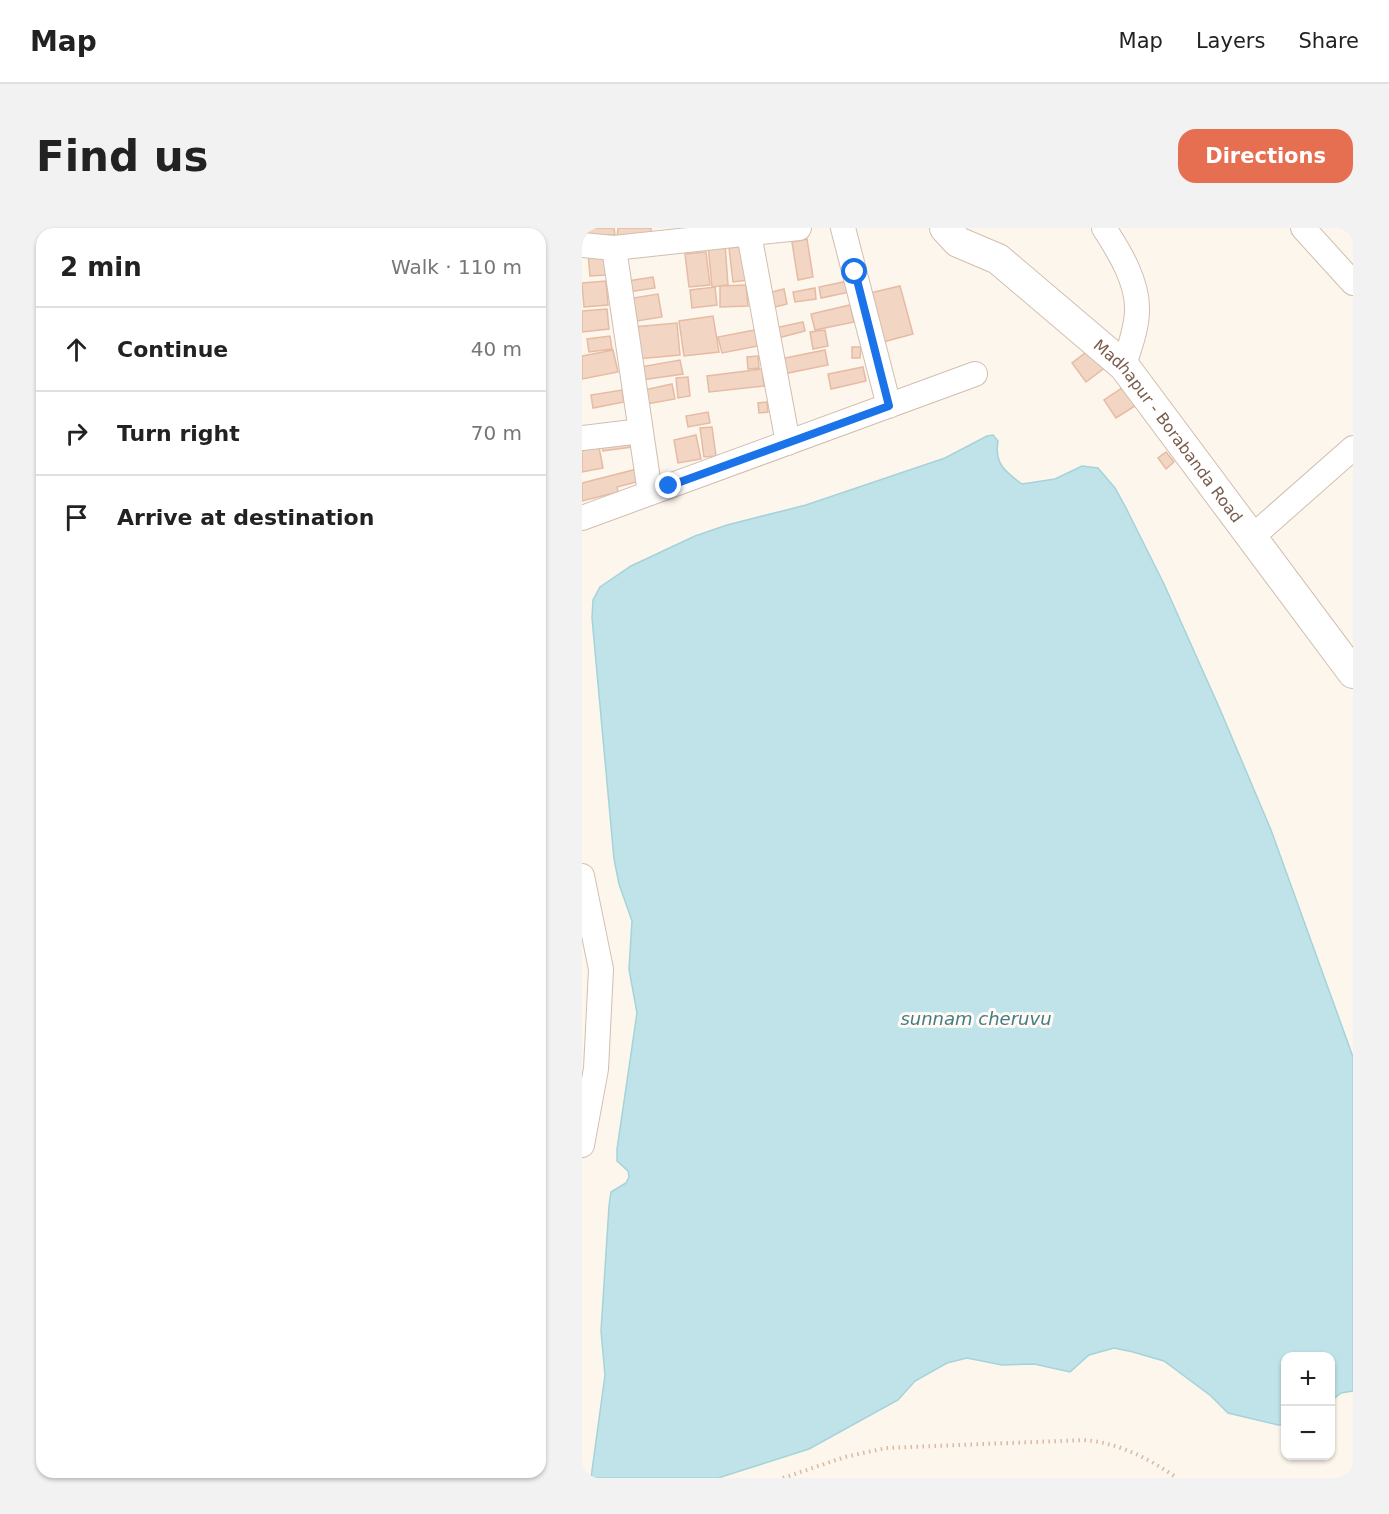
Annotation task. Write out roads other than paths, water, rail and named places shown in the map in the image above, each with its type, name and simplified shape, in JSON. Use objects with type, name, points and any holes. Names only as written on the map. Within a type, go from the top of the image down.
[{"type":"street","points":[[582,245],[614,248],[799,228]]},
{"type":"street","points":[[843,228],[889,406]]},
{"type":"street","name":"Madhapur - Borabanda Road","points":[[945,228],[958,242],[999,259],[1121,364],[1353,673]]},
{"type":"street","points":[[1104,228],[1127,268],[1136,296],[1135,324],[1121,364]]},
{"type":"street","points":[[1303,228],[1353,283]]},
{"type":"street","points":[[749,234],[788,443]]},
{"type":"street","points":[[614,248],[650,494]]},
{"type":"street","points":[[582,518],[975,374]]},
{"type":"street","points":[[582,438],[641,431]]},
{"type":"street","points":[[1252,537],[1353,448]]},
{"type":"street","points":[[582,876],[601,969],[596,1069],[582,1145]]},
{"type":"water","name":"sunnam cheruvu","points":[[993,435],[998,441],[999,461],[1022,484],[1055,479],[1082,466],[1098,468],[1115,488],[1164,584],[1271,830],[1353,1057],[1353,1391],[1341,1393],[1335,1398],[1335,1352],[1281,1352],[1281,1425],[1278,1425],[1228,1413],[1211,1396],[1164,1361],[1133,1352],[1114,1348],[1089,1355],[1070,1372],[1034,1364],[1002,1365],[967,1358],[947,1363],[915,1381],[898,1400],[809,1449],[718,1478],[591,1478],[605,1375],[601,1331],[609,1206],[611,1192],[626,1183],[629,1177],[628,1171],[617,1161],[617,1149],[637,1013],[629,969],[632,921],[619,884],[614,859],[592,618],[593,600],[600,587],[631,566],[695,536],[727,525],[806,505],[945,458]]}]
